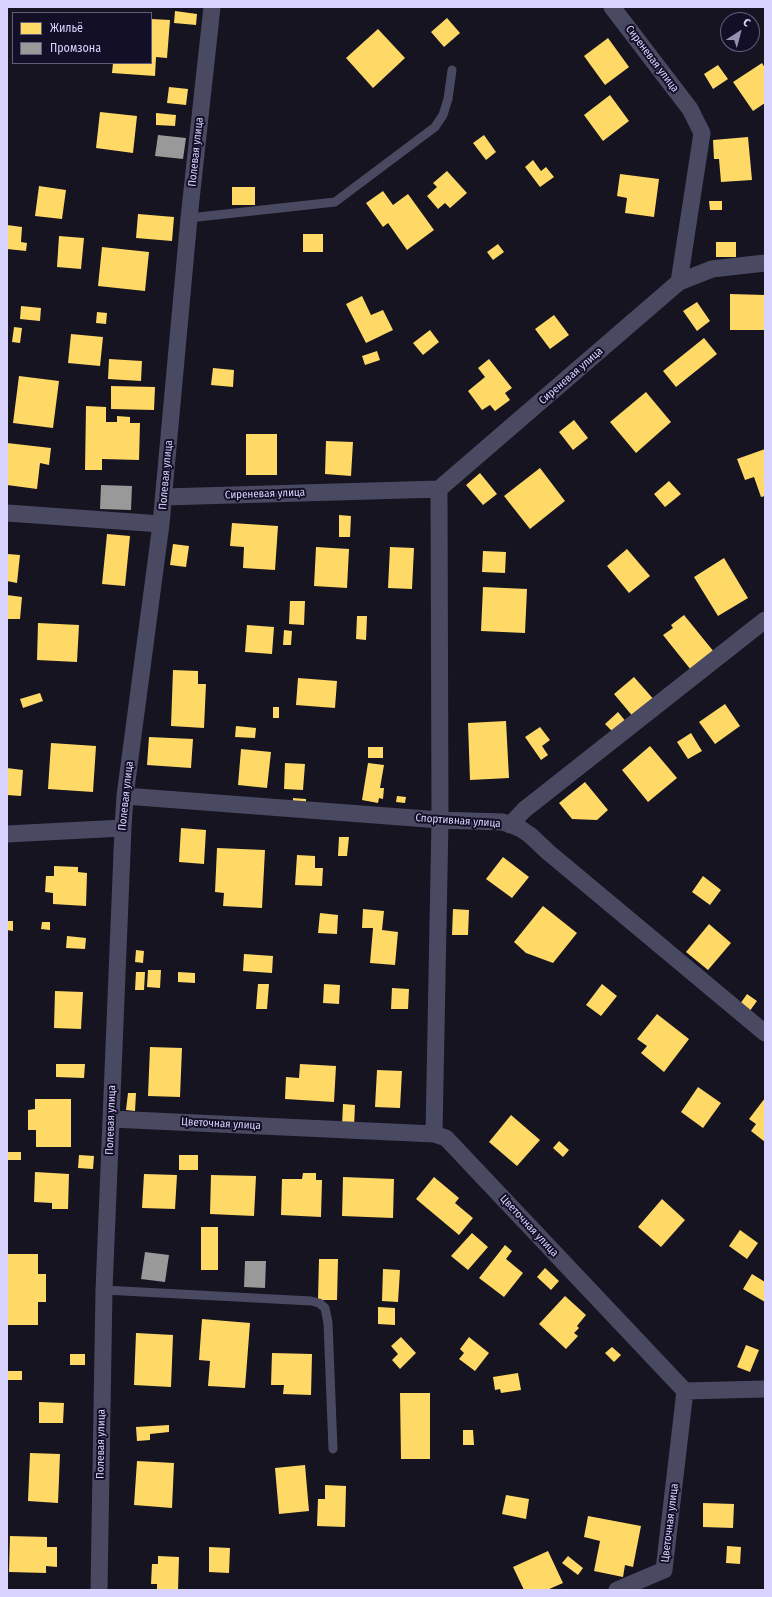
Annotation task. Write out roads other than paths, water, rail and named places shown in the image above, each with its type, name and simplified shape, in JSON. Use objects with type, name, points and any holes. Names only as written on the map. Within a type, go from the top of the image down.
[{"type":"street","name":"Полевая улица","points":[[99,1590],[104,1290],[125,796],[164,497],[189,218],[212,7]]},
{"type":"street","name":"Сиреневая улица","points":[[164,497],[439,489],[679,282],[702,133],[690,109],[612,7]]},
{"type":"street","points":[[679,282],[712,269],[765,263]]},
{"type":"street","points":[[434,1134],[440,820],[439,489]]},
{"type":"street","points":[[7,513],[161,524]]},
{"type":"street","points":[[510,825],[524,810],[765,620]]},
{"type":"street","name":"Спортивная улица","points":[[125,796],[440,820],[503,822],[521,829],[530,835],[765,1033]]},
{"type":"street","points":[[7,834],[123,828]]},
{"type":"street","name":"Цветочная улица","points":[[111,1119],[434,1134],[446,1138],[685,1391],[664,1570],[617,1590]]},
{"type":"street","points":[[685,1391],[765,1389]]},
{"type":"lane","points":[[189,218],[335,202],[435,127],[443,115],[448,99],[452,70]]},
{"type":"lane","points":[[104,1290],[311,1301],[320,1303],[325,1308],[328,1323],[333,1449]]}]
